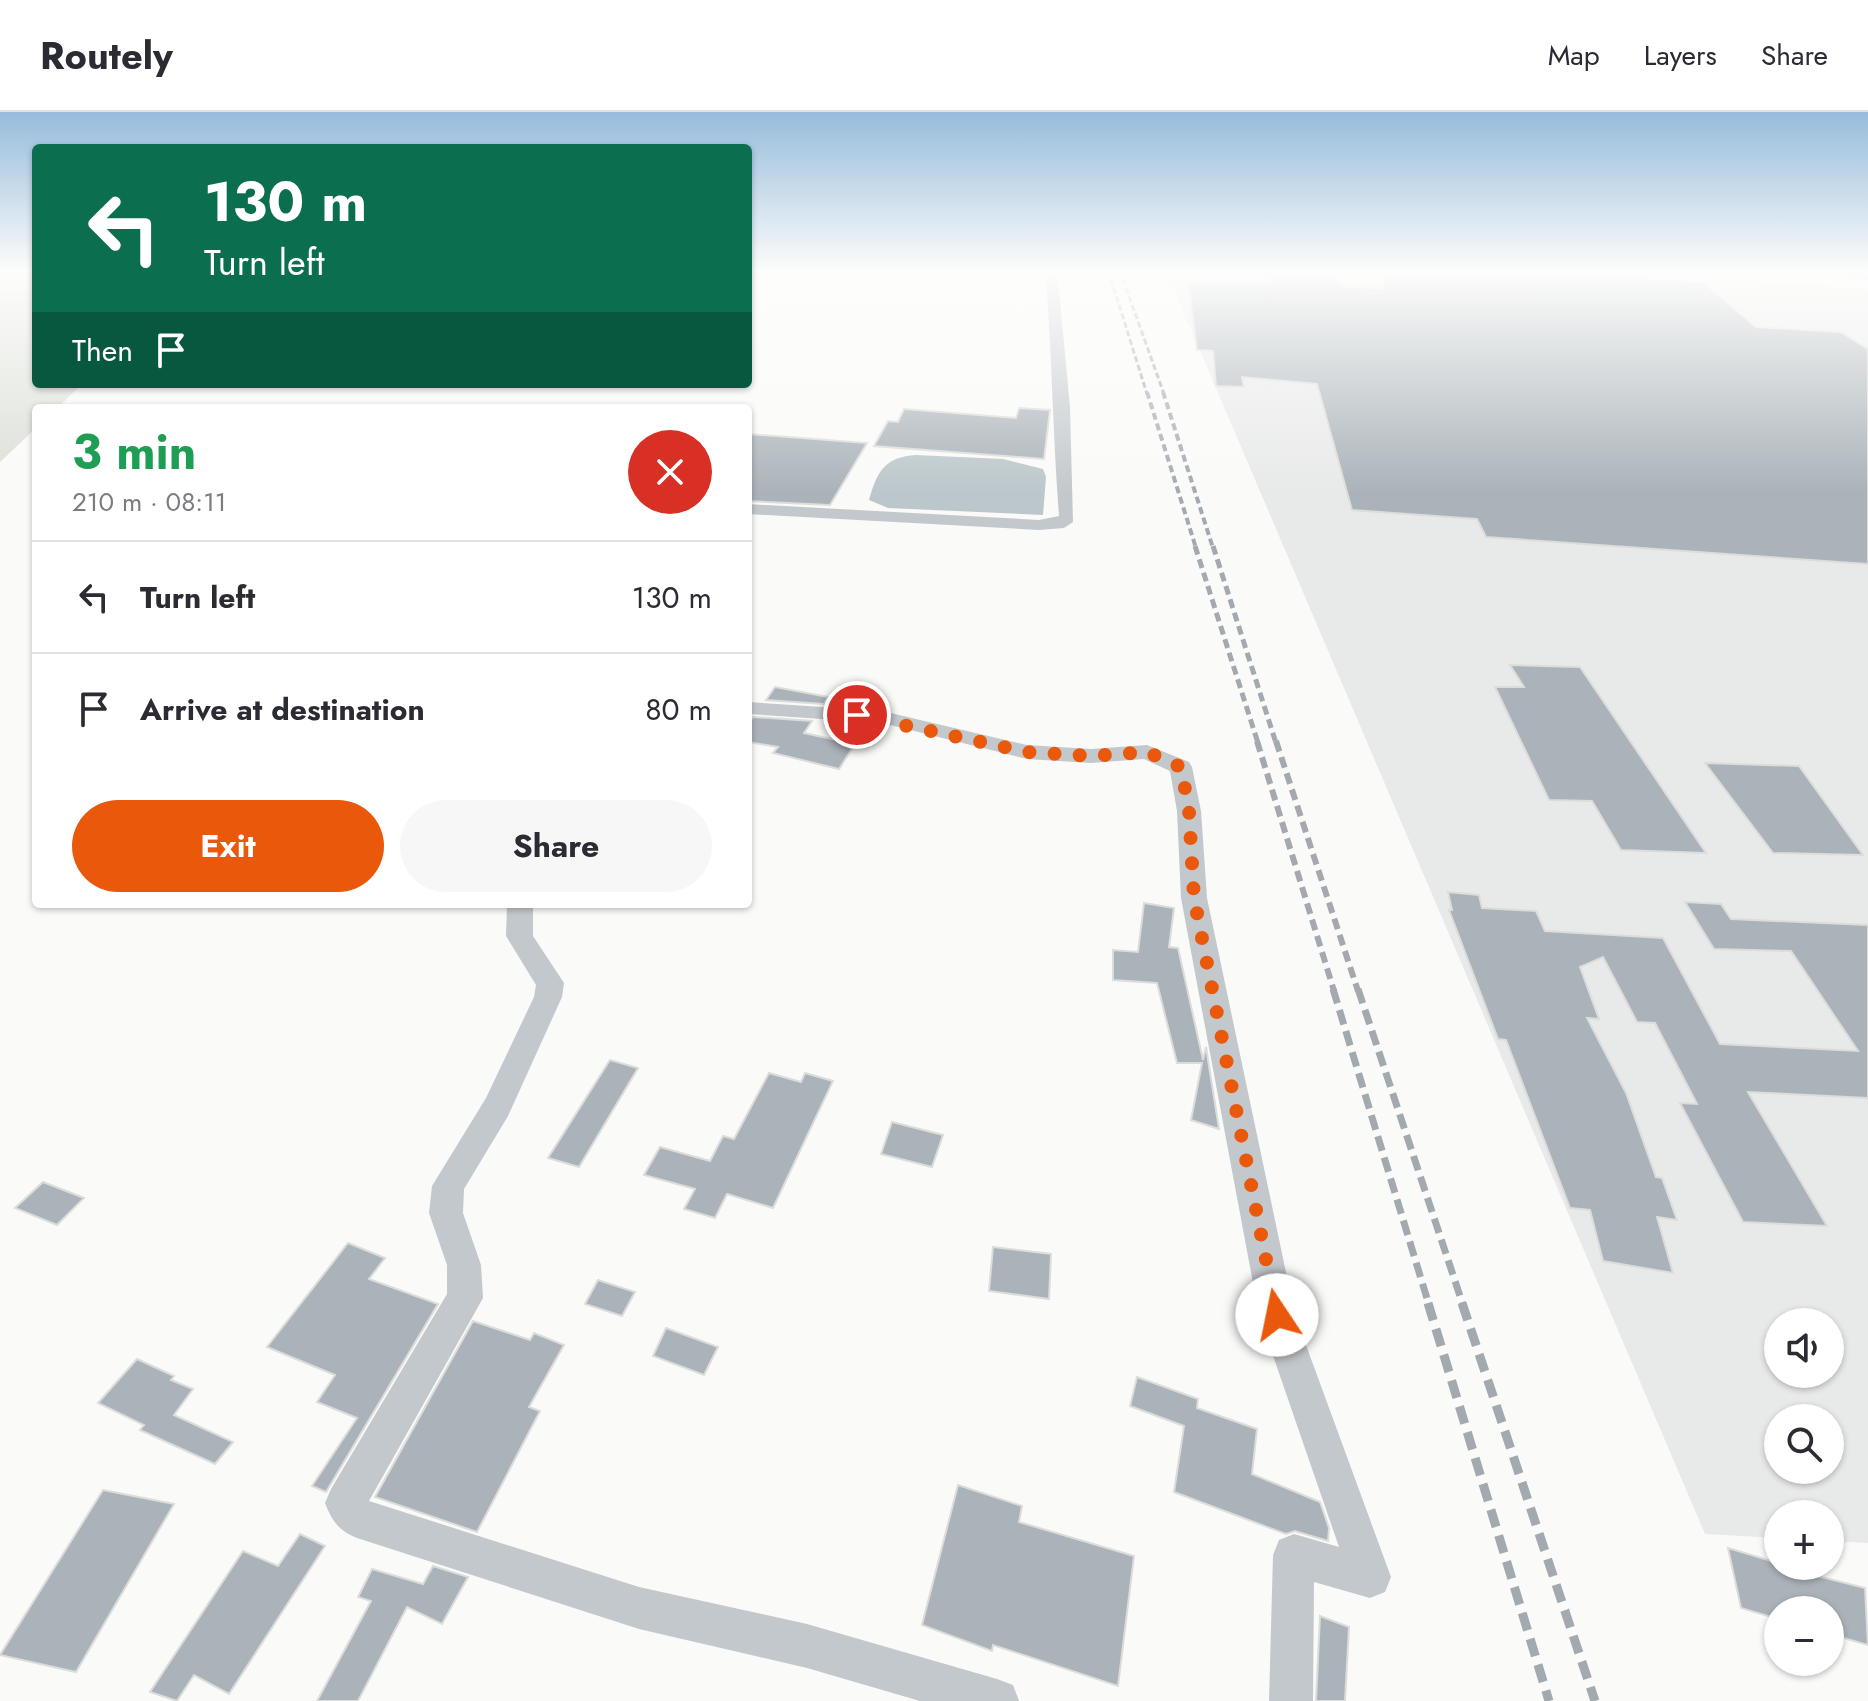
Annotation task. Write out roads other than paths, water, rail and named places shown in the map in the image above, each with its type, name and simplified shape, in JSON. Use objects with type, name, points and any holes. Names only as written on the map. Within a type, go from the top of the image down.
[{"type":"street","points":[[752,509],[843,517],[1058,524],[1067,518],[1058,345]]},
{"type":"street","points":[[752,708],[882,717],[1027,752],[1091,756],[1147,752],[1181,767],[1189,811],[1194,898],[1277,1315],[1370,1577],[1294,1555],[1291,1701]]},
{"type":"street","points":[[519,908],[515,921],[521,942],[550,983],[548,997],[497,1107],[448,1186],[446,1213],[464,1265],[465,1298],[345,1503],[357,1518],[639,1608],[807,1646],[997,1701]]},
{"type":"railway","points":[[1132,345],[1147,394]]},
{"type":"railway","points":[[1147,345],[1164,394]]},
{"type":"railway","points":[[1147,392],[1196,548]]},
{"type":"railway","points":[[1163,392],[1213,548]]},
{"type":"railway","points":[[1195,546],[1258,743]]},
{"type":"railway","points":[[1213,546],[1276,743]]},
{"type":"railway","points":[[1257,741],[1334,991]]},
{"type":"railway","points":[[1276,741],[1358,991]]},
{"type":"railway","points":[[1333,989],[1429,1305]]},
{"type":"railway","points":[[1358,989],[1463,1305]]},
{"type":"railway","points":[[1428,1303],[1549,1701]]},
{"type":"railway","points":[[1462,1303],[1595,1701]]}]
